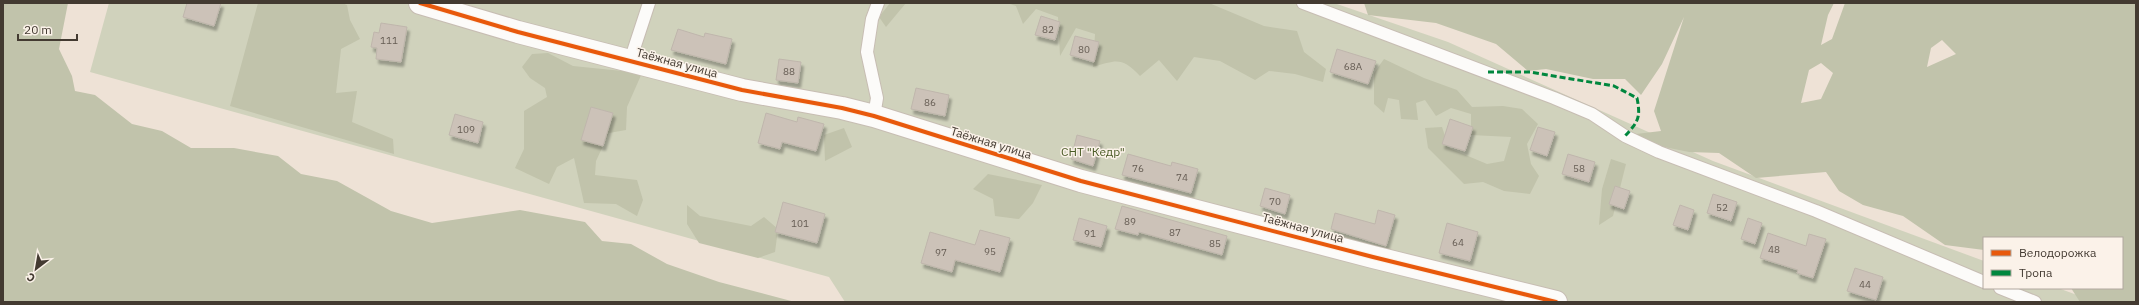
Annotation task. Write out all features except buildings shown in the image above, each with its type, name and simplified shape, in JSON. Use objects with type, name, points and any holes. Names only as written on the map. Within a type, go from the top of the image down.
[{"type":"street","name":"Таёжная улица","points":[[420,3],[518,32],[742,90],[842,108],[874,116],[1089,183],[1380,259],[1556,302]]},
{"type":"lane","points":[[630,61],[649,3]]},
{"type":"lane","points":[[874,116],[876,98],[867,52],[872,19],[878,3]]},
{"type":"lane","points":[[1303,3],[1554,98],[1592,114],[1625,136],[1659,152],[1816,211],[1983,282]]},
{"type":"lane","points":[[2002,289],[2035,302]]},
{"type":"green space","points":[[3,3],[68,3],[59,49],[72,76],[75,91],[95,95],[132,124],[162,131],[191,148],[234,148],[278,156],[301,174],[337,181],[391,211],[432,223],[520,210],[585,222],[602,241],[631,244],[667,264],[719,282],[795,302],[3,302]]},
{"type":"green space","name":"СНТ \"Кедр\"","points":[[109,3],[1334,3],[1448,42],[1713,161],[1983,261],[1983,289],[2061,289],[2096,302],[845,302],[829,277],[90,72]]},
{"type":"green space","points":[[258,3],[342,3],[347,5],[350,20],[360,39],[341,49],[336,93],[357,91],[352,122],[393,139],[394,154],[230,106]]},
{"type":"green space","points":[[890,3],[906,3],[886,27],[879,17]]},
{"type":"green space","points":[[1007,3],[1209,3],[1264,26],[1297,31],[1304,52],[1326,69],[1323,82],[1295,74],[1269,71],[1255,80],[1220,61],[1194,57],[1177,81],[1159,60],[1140,76],[1124,63],[1119,62],[1093,67],[1095,34],[1076,28],[1060,56],[1058,17],[1036,9],[1023,24],[1016,6]]},
{"type":"green space","points":[[1364,3],[1834,3],[1828,15],[1821,45],[1832,39],[1845,3],[2136,3],[2136,302],[2080,302],[2072,289],[2123,289],[2123,237],[1983,237],[1983,250],[1945,245],[1903,216],[1863,205],[1839,191],[1826,172],[1756,178],[1719,153],[1689,152],[1659,146],[1636,134],[1661,131],[1654,111],[1684,17],[1662,64],[1641,95],[1625,79],[1593,79],[1546,69],[1528,71],[1496,44],[1436,23],[1368,15]],"holes":[[[1942,40],[1956,54],[1927,67],[1931,48]],[[1821,63],[1833,73],[1821,99],[1801,103],[1809,70]]]},
{"type":"green space","points":[[548,53],[573,66],[642,73],[627,107],[626,130],[609,133],[596,161],[595,175],[637,180],[643,200],[637,216],[616,204],[584,203],[574,158],[557,167],[549,184],[515,168],[524,149],[524,111],[547,97],[545,88],[530,78],[522,67],[532,54]]},
{"type":"green space","points":[[1384,59],[1424,78],[1457,90],[1472,107],[1503,106],[1522,109],[1538,124],[1527,144],[1531,164],[1539,176],[1530,194],[1504,191],[1483,182],[1464,184],[1428,148],[1425,128],[1442,127],[1449,148],[1487,164],[1504,161],[1511,137],[1471,135],[1471,114],[1451,108],[1436,116],[1425,100],[1416,103],[1418,120],[1401,119],[1399,100],[1388,98],[1384,113],[1374,104],[1374,73]]},
{"type":"green space","points":[[844,128],[852,147],[825,161],[824,135]]},
{"type":"green space","points":[[1611,159],[1626,164],[1613,216],[1599,225],[1602,189]]},
{"type":"green space","points":[[988,174],[1042,185],[1033,203],[1019,219],[995,216],[993,199],[973,189]]},
{"type":"green space","points":[[687,205],[700,216],[751,226],[764,217],[778,229],[775,252],[758,258],[699,243],[687,224]]},
{"type":"marked path","points":[[1488,72],[1530,72],[1614,86],[1637,98],[1639,110],[1636,123],[1625,136]]},
{"type":"cycle path","points":[[420,3],[518,32],[742,90],[842,108],[874,116],[1081,181],[1373,257],[1556,302]]}]
